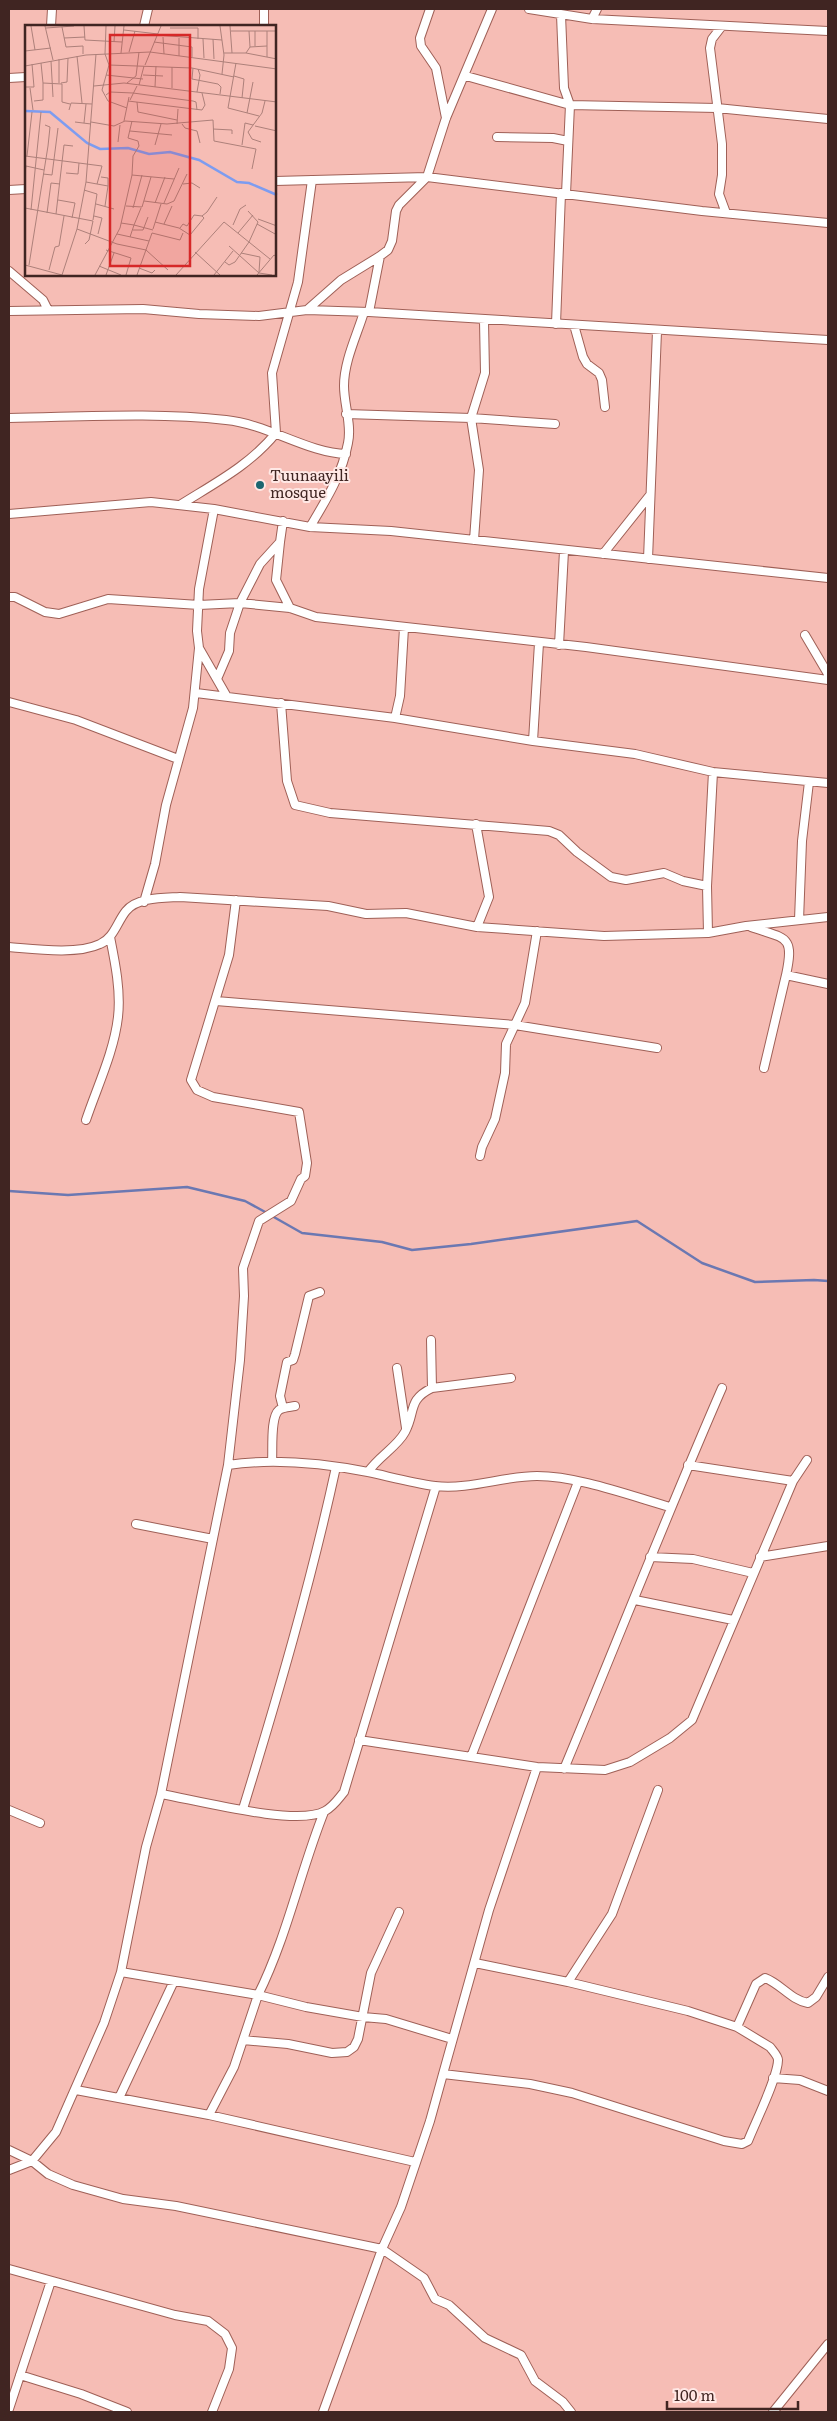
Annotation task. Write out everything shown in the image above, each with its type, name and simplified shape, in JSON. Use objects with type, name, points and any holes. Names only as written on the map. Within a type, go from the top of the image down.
[{"type":"street","points":[[51,25],[52,9]]},
{"type":"street","points":[[144,25],[148,9]]},
{"type":"street","points":[[264,9],[264,25]]},
{"type":"street","points":[[430,9],[420,38],[421,46],[436,68],[446,118]]},
{"type":"street","points":[[308,310],[341,280],[388,250],[392,241],[398,205],[427,177],[446,118],[466,76],[492,9]]},
{"type":"street","points":[[529,9],[592,19],[828,31]]},
{"type":"street","points":[[592,19],[597,9]]},
{"type":"street","points":[[556,324],[570,105],[564,88],[561,15]]},
{"type":"street","points":[[722,26],[712,39],[710,48],[722,144],[722,175],[719,194],[726,213]]},
{"type":"street","points":[[466,76],[570,105],[717,108],[828,119]]},
{"type":"street","points":[[9,78],[25,77]]},
{"type":"street","points":[[497,137],[553,138],[568,141]]},
{"type":"street","points":[[276,180],[427,177],[726,213],[828,222]]},
{"type":"street","points":[[180,505],[241,467],[263,449],[276,433],[272,397],[272,372],[298,282],[312,180]]},
{"type":"street","points":[[9,190],[25,189]]},
{"type":"street","points":[[310,527],[338,479],[346,454],[349,441],[345,371],[367,312],[380,256]]},
{"type":"street","points":[[9,271],[43,300],[48,310]]},
{"type":"street","points":[[9,311],[143,309],[199,314],[259,316],[308,310],[367,312],[484,321],[828,340]]},
{"type":"street","points":[[474,540],[478,470],[471,418],[485,373],[484,321]]},
{"type":"street","points":[[574,325],[583,357],[587,364],[599,373],[602,380],[605,407]]},
{"type":"street","points":[[648,559],[657,331]]},
{"type":"street","points":[[346,414],[471,418],[555,424]]},
{"type":"street","points":[[9,418],[227,420],[276,433],[332,454],[346,454]]},
{"type":"street","points":[[603,554],[650,495]]},
{"type":"street","points":[[9,514],[151,502],[214,509],[310,527],[391,531],[828,578]]},
{"type":"street","points":[[144,902],[178,759],[196,693],[199,648],[199,589],[214,509]]},
{"type":"street","points":[[283,521],[276,580],[290,608]]},
{"type":"street","points":[[217,679],[229,651],[230,633],[240,603],[260,564],[280,542]]},
{"type":"street","points":[[560,644],[564,551]]},
{"type":"street","points":[[9,597],[45,612],[58,614],[108,599],[199,606],[240,603],[290,608],[316,617],[560,644],[828,680]]},
{"type":"street","points":[[395,718],[400,696],[404,628]]},
{"type":"street","points":[[805,635],[828,674]]},
{"type":"street","points":[[533,741],[539,642]]},
{"type":"street","points":[[199,648],[226,695]]},
{"type":"street","points":[[196,693],[226,695],[395,718],[533,741],[635,754],[713,772],[828,783]]},
{"type":"street","points":[[9,702],[76,720],[178,759]]},
{"type":"street","points":[[281,703],[287,781],[295,805],[330,813],[549,831],[560,834],[577,852],[611,877],[626,880],[664,873],[683,881],[707,886]]},
{"type":"street","points":[[708,933],[707,886],[713,772]]},
{"type":"street","points":[[800,920],[802,841],[809,782]]},
{"type":"street","points":[[476,824],[489,898],[477,927]]},
{"type":"street","points":[[9,947],[43,950],[81,949],[100,944],[110,937],[126,910],[144,902],[180,897],[328,906],[366,914],[406,913],[477,927],[604,936],[708,933],[746,926],[828,917]]},
{"type":"street","points":[[9,2170],[32,2161],[56,2132],[104,2023],[121,1972],[146,1847],[161,1794],[228,1465],[240,1360],[244,1296],[243,1268],[259,1221],[291,1201],[305,1176],[307,1163],[299,1112],[213,1098],[197,1090],[191,1080],[229,955],[236,900]]},
{"type":"street","points":[[746,926],[782,937],[788,942],[791,954],[764,1068]]},
{"type":"street","points":[[480,1156],[482,1147],[495,1119],[505,1073],[506,1044],[525,1003],[537,931]]},
{"type":"street","points":[[86,1120],[118,1017],[115,960],[110,937]]},
{"type":"street","points":[[786,975],[828,984]]},
{"type":"street","points":[[216,1000],[515,1025],[657,1048]]},
{"type":"street","points":[[283,1408],[280,1396],[288,1362],[293,1360],[295,1354],[309,1296],[320,1292]]},
{"type":"street","points":[[431,1340],[432,1388]]},
{"type":"street","points":[[397,1368],[406,1430]]},
{"type":"street","points":[[368,1472],[377,1459],[399,1440],[406,1430],[413,1403],[421,1393],[432,1388],[511,1378]]},
{"type":"street","points":[[564,1769],[635,1600],[670,1507],[722,1388]]},
{"type":"street","points":[[272,1461],[273,1423],[276,1413],[283,1408],[295,1406]]},
{"type":"street","points":[[359,1740],[537,1767],[606,1770],[630,1762],[670,1738],[692,1720],[793,1481],[807,1460]]},
{"type":"street","points":[[228,1465],[272,1461],[336,1467],[436,1486],[459,1487],[536,1476],[578,1482],[670,1507]]},
{"type":"street","points":[[688,1465],[793,1481]]},
{"type":"street","points":[[244,1809],[311,1577],[336,1467]]},
{"type":"street","points":[[472,1757],[578,1482]]},
{"type":"street","points":[[161,1794],[286,1816],[309,1816],[324,1812],[336,1804],[344,1792],[436,1486]]},
{"type":"street","points":[[136,1524],[213,1539]]},
{"type":"street","points":[[760,1557],[828,1546]]},
{"type":"street","points":[[650,1557],[693,1559],[753,1573]]},
{"type":"street","points":[[635,1600],[733,1620]]},
{"type":"street","points":[[323,2412],[382,2249],[401,2207],[430,2121],[489,1910],[537,1767]]},
{"type":"street","points":[[568,1982],[612,1914],[658,1790]]},
{"type":"street","points":[[9,1810],[40,1823]]},
{"type":"street","points":[[209,2115],[225,2088],[244,2040],[258,1995],[283,1937],[310,1847],[324,1812]]},
{"type":"street","points":[[244,2040],[288,2044],[332,2053],[347,2052],[354,2047],[363,2018],[371,1973],[399,1912]]},
{"type":"street","points":[[443,2074],[530,2084],[572,2093],[724,2141],[742,2144],[748,2141],[773,2078],[778,2060],[775,2052],[737,2027],[688,2011],[568,1982],[475,1963]]},
{"type":"street","points":[[121,1972],[258,1995],[363,2018],[386,2019],[452,2039]]},
{"type":"street","points":[[737,2027],[756,1984],[765,1978],[771,1980],[785,1993],[808,2003],[816,1997],[828,1977]]},
{"type":"street","points":[[119,2098],[174,1981]]},
{"type":"street","points":[[773,2078],[800,2080],[828,2091]]},
{"type":"street","points":[[76,2090],[209,2115],[416,2162]]},
{"type":"street","points":[[9,2150],[32,2161],[48,2174],[73,2185],[123,2199],[176,2206],[382,2249],[424,2278],[435,2299],[450,2305],[486,2338],[521,2355],[535,2381],[563,2402],[571,2412]]},
{"type":"street","points":[[9,2269],[51,2282],[208,2321],[225,2334],[232,2348],[229,2369],[212,2412]]},
{"type":"street","points":[[9,2409],[51,2282]]},
{"type":"street","points":[[773,2412],[828,2344]]},
{"type":"street","points":[[20,2375],[81,2394],[127,2412]]},
{"type":"waterway","points":[[9,1191],[68,1195],[187,1187],[245,1201],[267,1213]]},
{"type":"waterway","points":[[272,1216],[302,1233],[382,1242],[412,1250],[471,1244],[637,1221],[702,1263],[755,1282],[828,1281]]},
{"type":"place","name":"Tuunaayili mosque","points":[[260,485]]}]
